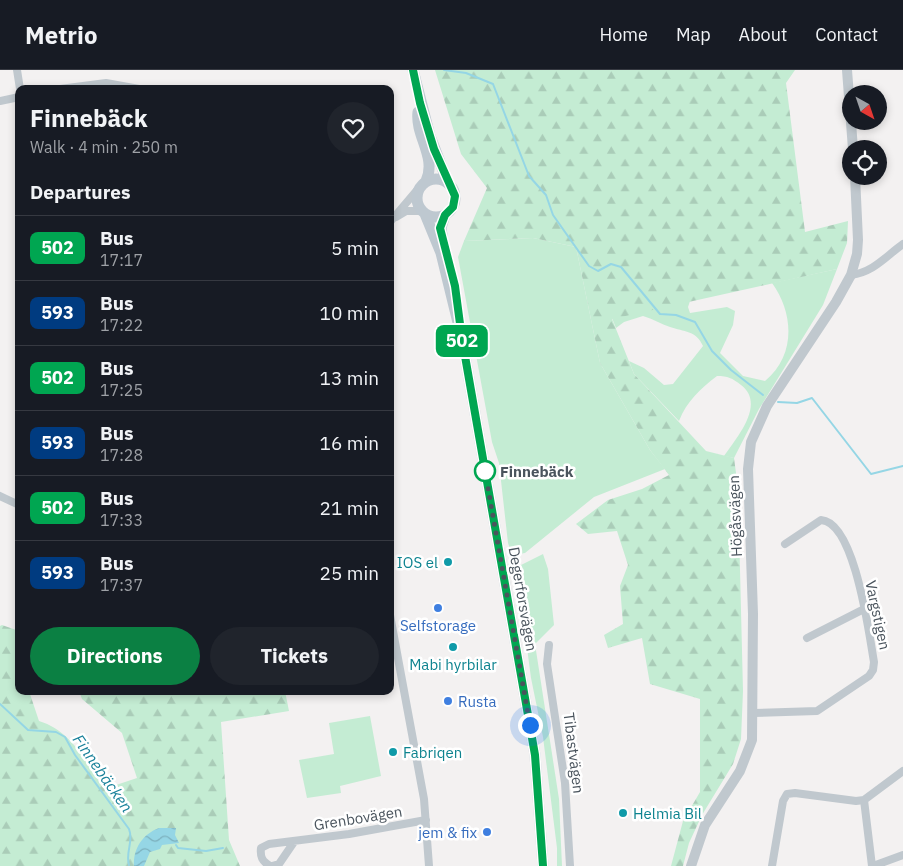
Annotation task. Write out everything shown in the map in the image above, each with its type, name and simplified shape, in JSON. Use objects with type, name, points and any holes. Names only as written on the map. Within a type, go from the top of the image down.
[{"type":"main road","points":[[413,70],[420,103],[448,183],[454,192],[455,200],[453,207],[445,215],[434,218],[423,213],[416,200],[430,168],[418,117],[420,103]]},
{"type":"main road","points":[[422,185],[437,179],[448,183]]},
{"type":"main road","name":"Degerforsvägen","points":[[423,213],[441,253],[462,339]]},
{"type":"main road","name":"Degerforsvägen","points":[[445,215],[440,228],[441,235],[455,286],[462,339],[535,755],[543,866]]},
{"type":"street","points":[[17,70],[19,85]]},
{"type":"street","points":[[847,70],[852,140]]},
{"type":"street","points":[[91,85],[106,83],[117,85]]},
{"type":"street","points":[[0,101],[15,99]]},
{"type":"street","points":[[394,217],[422,185]]},
{"type":"street","name":"Högåsvägen","points":[[691,866],[706,826],[745,761],[752,740],[752,580],[748,469],[752,442],[767,406],[836,302],[851,275],[857,254],[858,240],[855,185]]},
{"type":"street","points":[[394,220],[406,212],[423,213]]},
{"type":"street","points":[[851,275],[859,274],[876,266],[903,244]]},
{"type":"street","points":[[0,496],[15,502]]},
{"type":"street","name":"Vargstigen","points":[[753,713],[816,711],[869,676],[873,670],[874,662],[864,609],[849,552],[833,523],[827,520],[815,522],[785,544]]},
{"type":"street","points":[[807,638],[864,609]]},
{"type":"street","points":[[394,636],[418,762],[430,866]]},
{"type":"street","name":"Tibastvägen","points":[[549,645],[547,664],[565,783],[570,866]]},
{"type":"street","points":[[772,866],[782,806],[787,794],[795,793],[856,801],[864,800],[903,771]]},
{"type":"street","points":[[864,800],[872,866],[903,855]]},
{"type":"street","name":"Grenbovägen","points":[[294,842],[279,864],[271,866],[264,862],[260,855],[261,848],[270,844],[294,842],[426,820]]},
{"type":"green space","points":[[435,70],[795,70],[786,83],[805,232],[848,221],[847,243],[837,269],[612,319],[634,374],[706,451],[734,458],[738,488],[743,691],[741,739],[733,764],[702,815],[689,843],[683,866],[671,866],[683,821],[700,792],[700,699],[650,684],[642,638],[608,648],[604,635],[623,624],[620,586],[628,565],[617,531],[588,534],[576,524],[608,500],[642,489],[669,475],[650,450],[600,363],[576,247],[533,238],[464,241],[487,188],[461,154]]},
{"type":"green space","points":[[533,238],[576,247],[600,363],[650,450],[665,469],[594,497],[525,553],[512,555],[508,543],[499,463],[492,442],[458,257],[464,241]]},
{"type":"green space","points":[[837,269],[823,305],[759,409],[734,458],[724,456],[747,420],[751,401],[748,393],[732,379],[717,376],[695,396],[686,407],[679,421],[634,374],[629,361],[644,368],[664,385],[673,384],[703,346],[700,341],[689,332],[670,327],[643,316],[624,322],[616,328],[612,318],[690,301],[688,307],[690,313],[727,307],[735,311],[733,325],[720,353],[743,376],[765,381],[775,371],[782,359],[787,347],[788,334],[785,307],[772,283]]},
{"type":"green space","points":[[543,554],[548,569],[554,625],[535,644],[559,799],[562,866],[557,866],[557,848],[543,737],[531,678],[517,572],[521,565]]},
{"type":"green space","points":[[0,626],[15,630],[15,695],[30,695],[39,721],[61,732],[69,740],[84,758],[104,789],[137,778],[122,733],[82,699],[80,695],[286,695],[289,711],[221,722],[229,840],[240,866],[0,866]]},
{"type":"green space","points":[[370,716],[381,776],[340,786],[341,793],[307,798],[299,760],[334,754],[329,723]]},
{"type":"water","points":[[159,828],[176,828],[175,835],[179,843],[162,845],[160,849],[150,852],[144,866],[134,866],[135,853],[140,842],[148,834]]},
{"type":"waterway","points":[[444,70],[466,73],[493,84],[529,176],[546,195],[553,215],[589,266],[598,271],[611,264],[621,267],[660,314],[676,315],[695,322],[712,351],[731,370],[763,395]]},
{"type":"waterway","points":[[778,402],[797,403],[812,398],[871,474],[903,466]]},
{"type":"waterway","name":"Finnebäcken","points":[[0,704],[28,730],[56,732],[65,737],[75,755],[129,829],[131,838],[128,856],[129,865]]},
{"type":"waterway","points":[[176,845],[178,848],[206,851],[223,848]]},
{"type":"bus line","name":"502","points":[[413,70],[420,103],[434,149],[455,196],[453,207],[445,215],[440,228],[455,286],[462,339],[535,755],[543,837],[543,866]]},
{"type":"place","name":"Finnebäck","points":[[485,471]]},
{"type":"place","name":"IOS el","points":[[448,562]]},
{"type":"place","name":"Selfstorage","points":[[438,608]]},
{"type":"place","name":"Mabi hyrbilar","points":[[453,647]]},
{"type":"place","name":"Rusta","points":[[448,701]]},
{"type":"place","name":"Fabriqen","points":[[393,752]]},
{"type":"place","name":"Helmia Bil","points":[[623,813]]},
{"type":"place","name":"jem & fix","points":[[487,832]]},
{"type":"route","points":[[485,471],[530,725]]}]
